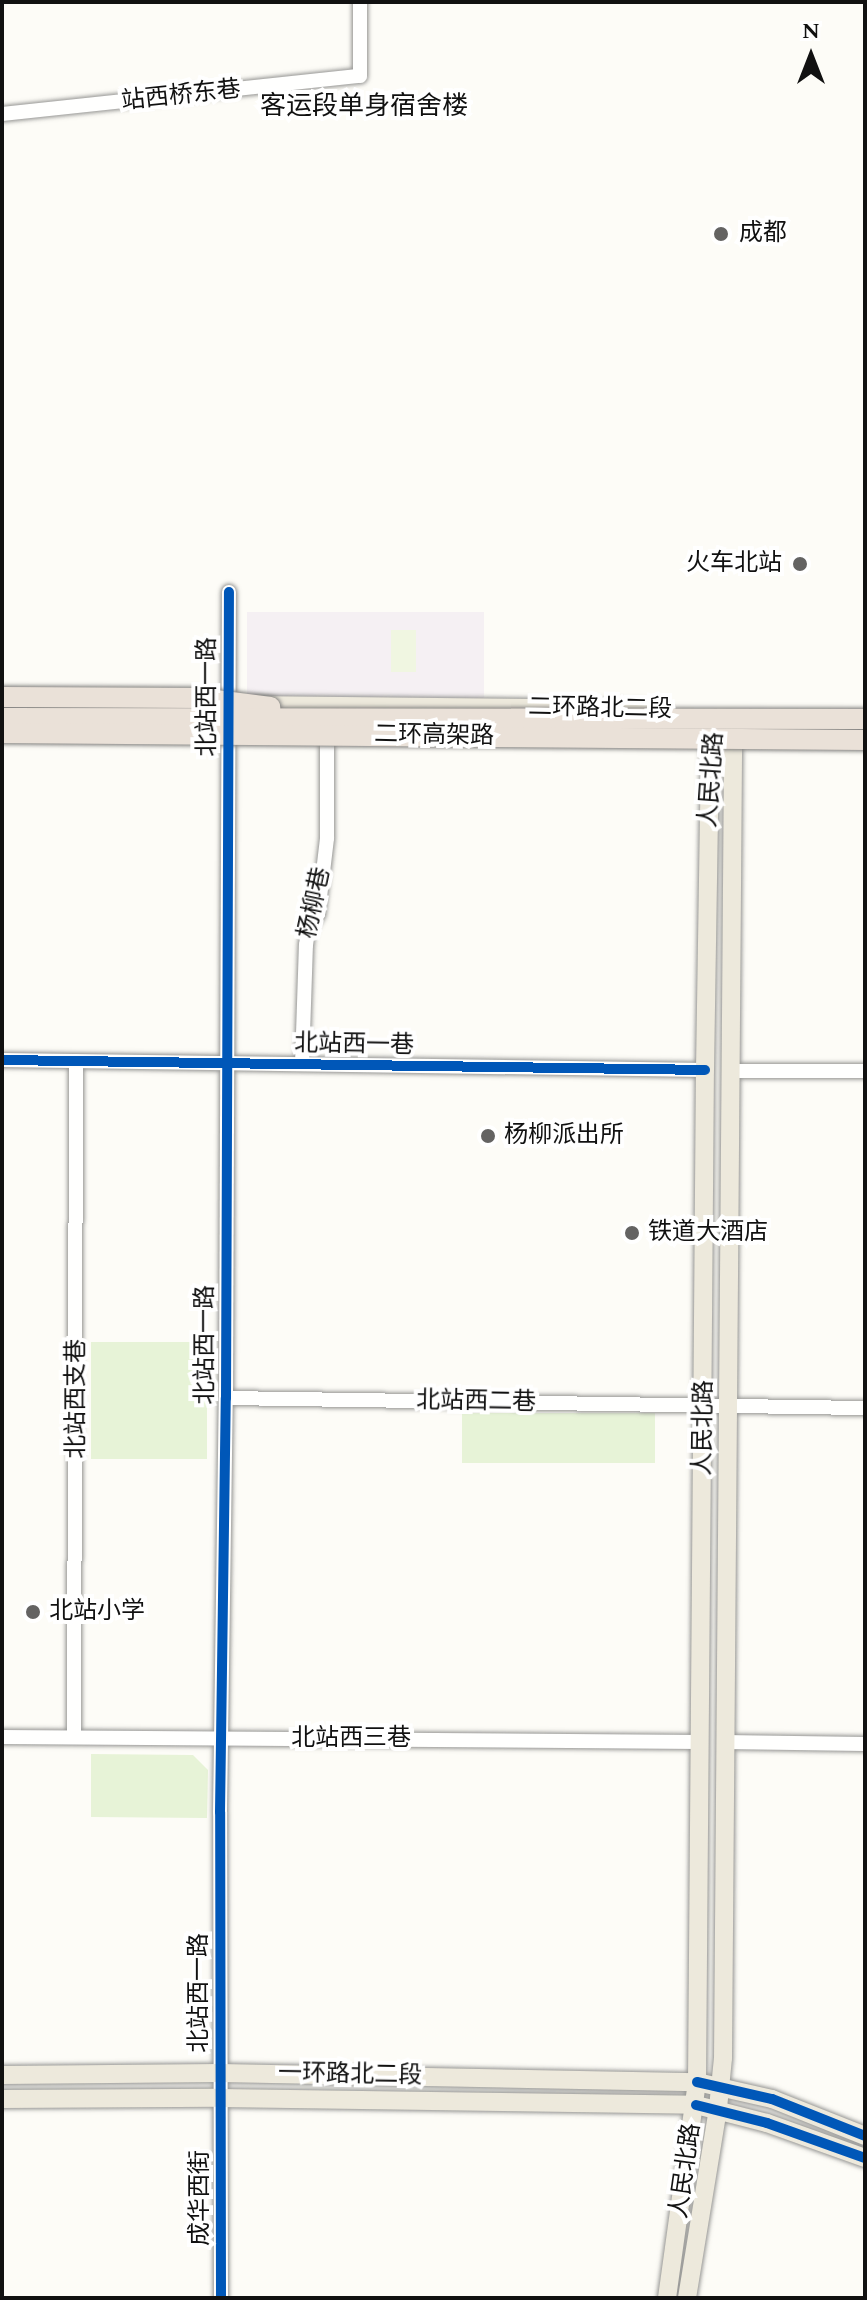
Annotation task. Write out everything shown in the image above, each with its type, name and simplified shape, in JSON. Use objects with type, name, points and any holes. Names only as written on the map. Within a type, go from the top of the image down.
[{"type":"highway","points":[[2,697],[200,698],[354,718]]},
{"type":"highway","name":"二环高架路","points":[[2,718],[865,719]]},
{"type":"highway","name":"二环高架路","points":[[2,733],[865,740]]},
{"type":"main road","name":"二环路北二段","points":[[2,705],[228,704],[865,712]]},
{"type":"main road","name":"人民北路","points":[[687,2298],[721,2085],[733,745],[719,710]]},
{"type":"main road","name":"人民北路","points":[[667,2298],[697,2082],[710,745],[719,710]]},
{"type":"main road","name":"二环路北二段","points":[[2,739],[865,747]]},
{"type":"main road","name":"一环路北二段","points":[[2,2075],[220,2073],[697,2082],[772,2099],[865,2136]]},
{"type":"main road","name":"一环路北二段","points":[[2,2099],[220,2098],[696,2105],[718,2108],[865,2158]]},
{"type":"street","name":"站西桥东巷","points":[[2,114],[360,76],[360,2]]},
{"type":"street","name":"北站西一路","points":[[220,2098],[229,592]]},
{"type":"street","name":"杨柳巷","points":[[302,1064],[306,945],[308,930],[318,914],[327,838],[327,742]]},
{"type":"street","name":"北站西一巷","points":[[2,1060],[705,1070]]},
{"type":"street","name":"北站西支巷","points":[[74,1737],[76,1061]]},
{"type":"street","points":[[730,1071],[865,1071]]},
{"type":"street","name":"北站西二巷","points":[[226,1398],[865,1408]]},
{"type":"street","name":"北站西三巷","points":[[2,1737],[700,1742]]},
{"type":"street","points":[[724,1742],[865,1744]]},
{"type":"street","name":"成华西街","points":[[220,2098],[221,2298]]},
{"type":"shaded area","points":[[247,612],[484,612],[484,701],[247,701]]},
{"type":"green space","points":[[391,630],[416,630],[416,672],[391,672]]},
{"type":"green space","points":[[91,1342],[207,1342],[207,1459],[91,1459]]},
{"type":"green space","points":[[462,1413],[655,1413],[655,1463],[462,1463]]},
{"type":"green space","points":[[91,1754],[193,1755],[208,1770],[207,1818],[91,1817]]},
{"type":"cycle path","points":[[221,2298],[220,1812],[226,1398],[229,592]]},
{"type":"cycle path","points":[[2,1060],[705,1070]]},
{"type":"cycle path","points":[[697,2082],[772,2099],[865,2136]]},
{"type":"cycle path","points":[[696,2105],[767,2123],[865,2158]]},
{"type":"place","name":"成都","points":[[721,234]]},
{"type":"place","name":"火车北站","points":[[800,564]]},
{"type":"place","name":"杨柳派出所","points":[[488,1136]]},
{"type":"place","name":"铁道大酒店","points":[[632,1233]]},
{"type":"place","name":"北站小学","points":[[33,1612]]},
{"type":"district","name":"客运段单身宿舍楼","points":[[364,107]]}]
